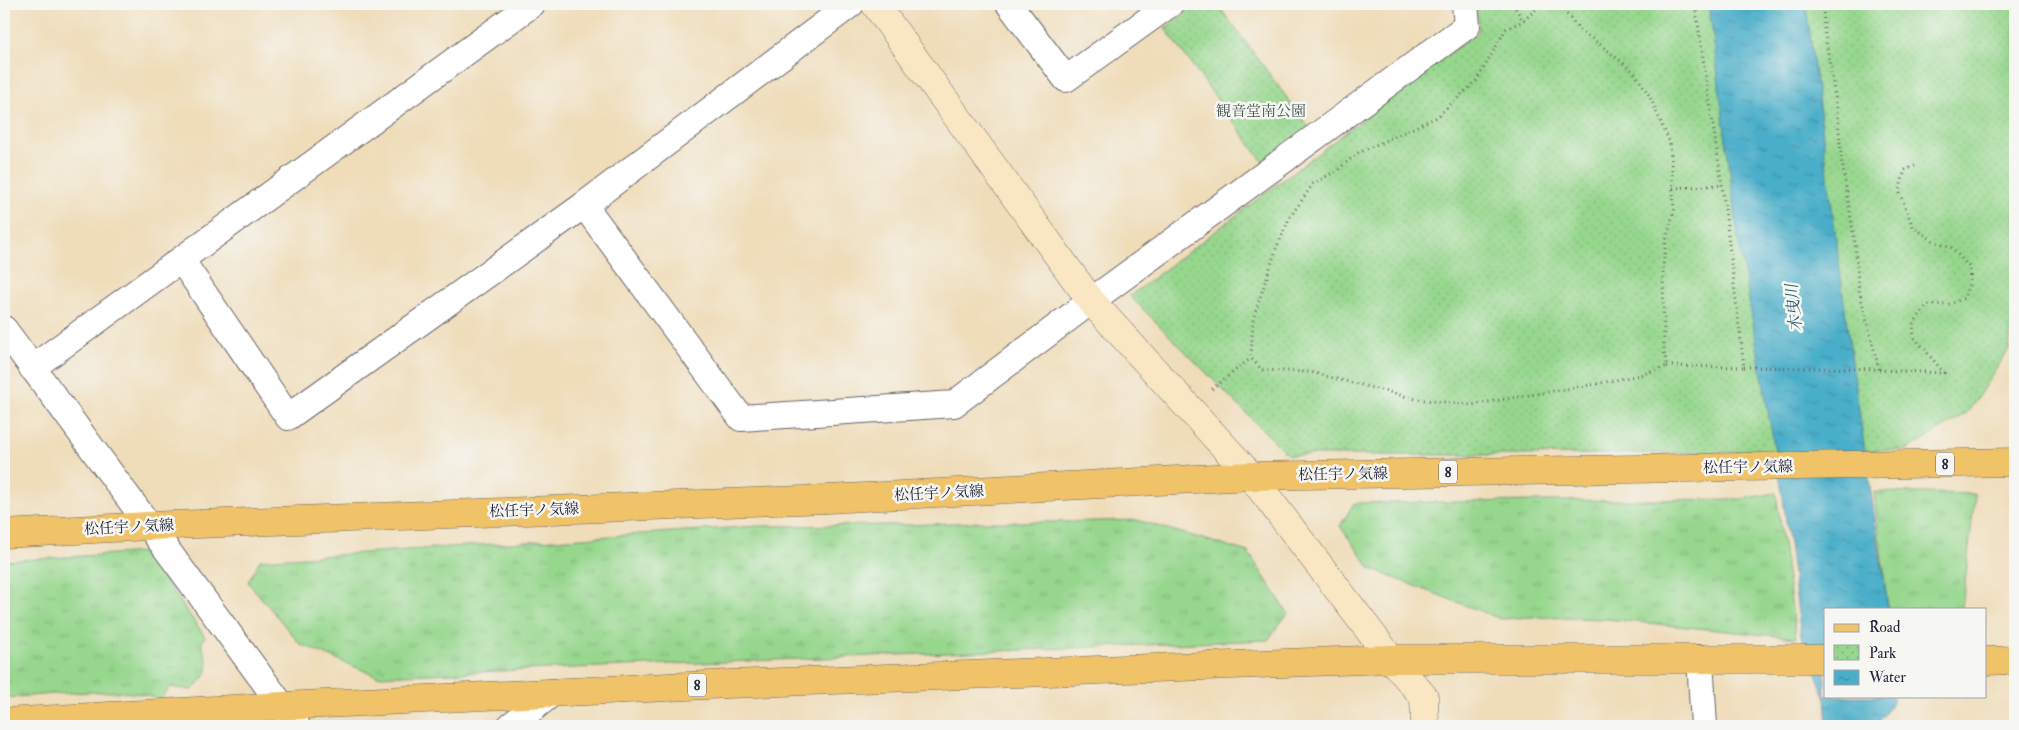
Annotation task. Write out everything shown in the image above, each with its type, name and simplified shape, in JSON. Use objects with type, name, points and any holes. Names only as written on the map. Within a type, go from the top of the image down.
[{"type":"main road","name":"松任宇ノ気線","points":[[4,534],[148,526],[828,498],[1251,476],[2015,462]]},
{"type":"main road","name":"8","points":[[4,722],[290,716],[554,692],[1391,659],[1824,659]]},
{"type":"main road","points":[[1986,660],[2015,660]]},
{"type":"street","points":[[32,368],[182,261],[532,4]]},
{"type":"street","points":[[182,261],[288,417],[584,205],[851,4]]},
{"type":"street","points":[[875,4],[1091,301],[1251,476],[1391,659],[1424,697],[1425,726]]},
{"type":"street","points":[[1009,4],[1066,79],[1170,4]]},
{"type":"street","points":[[584,205],[741,418],[954,404],[1091,301],[1467,26],[1465,4]]},
{"type":"street","points":[[4,329],[290,716]]},
{"type":"street","points":[[1700,658],[1704,726]]},
{"type":"street","points":[[510,726],[554,692]]},
{"type":"path","points":[[1513,4],[1523,21]]},
{"type":"path","points":[[1549,4],[1540,6],[1523,21],[1506,28],[1477,80],[1437,117],[1358,153],[1336,171],[1313,184],[1290,217],[1276,249],[1253,319],[1251,358],[1262,370],[1310,372],[1416,400],[1470,405],[1596,384],[1640,375],[1667,366],[1879,369],[1859,290],[1855,243],[1824,28],[1823,4]]},
{"type":"path","points":[[1558,4],[1582,32],[1634,72],[1649,95],[1670,143],[1674,210],[1666,240],[1663,266],[1664,351],[1667,366]]},
{"type":"path","points":[[1695,4],[1722,185],[1746,367]]},
{"type":"path","points":[[1871,369],[1944,374],[1914,338],[1913,324],[1927,305],[1951,304],[1964,298],[1970,281],[1970,268],[1951,247],[1934,241],[1913,227],[1899,191],[1905,170],[1915,166]]},
{"type":"path","points":[[1673,188],[1722,185]]},
{"type":"path","points":[[1188,407],[1251,358]]},
{"type":"green space","name":"観音堂南公園","points":[[1198,4],[1217,4],[1311,130],[1263,162],[1165,28]]},
{"type":"green space","points":[[1477,4],[2015,4],[2015,292],[2009,349],[1968,412],[1907,450],[1515,455],[1288,455],[1130,296],[1479,31]]},
{"type":"green space","points":[[1874,492],[1975,494],[1962,608],[1888,608]]},
{"type":"green space","points":[[1776,493],[1796,638],[1607,619],[1532,617],[1501,619],[1371,569],[1340,526],[1354,503],[1741,499]]},
{"type":"green space","points":[[1137,520],[1248,552],[1288,613],[1268,640],[377,676],[300,644],[248,582],[260,560],[758,526]]},
{"type":"green space","points":[[146,552],[205,637],[201,644],[208,665],[206,674],[198,684],[192,690],[171,687],[159,700],[147,695],[108,692],[4,698],[4,561]]},
{"type":"water","name":"木曳川","points":[[1709,4],[1806,4],[1850,348],[1888,608],[1824,608],[1824,694],[1801,636],[1783,498],[1738,237]]},
{"type":"water","points":[[1825,698],[1893,698],[1893,702],[1876,726],[1827,726]]}]
